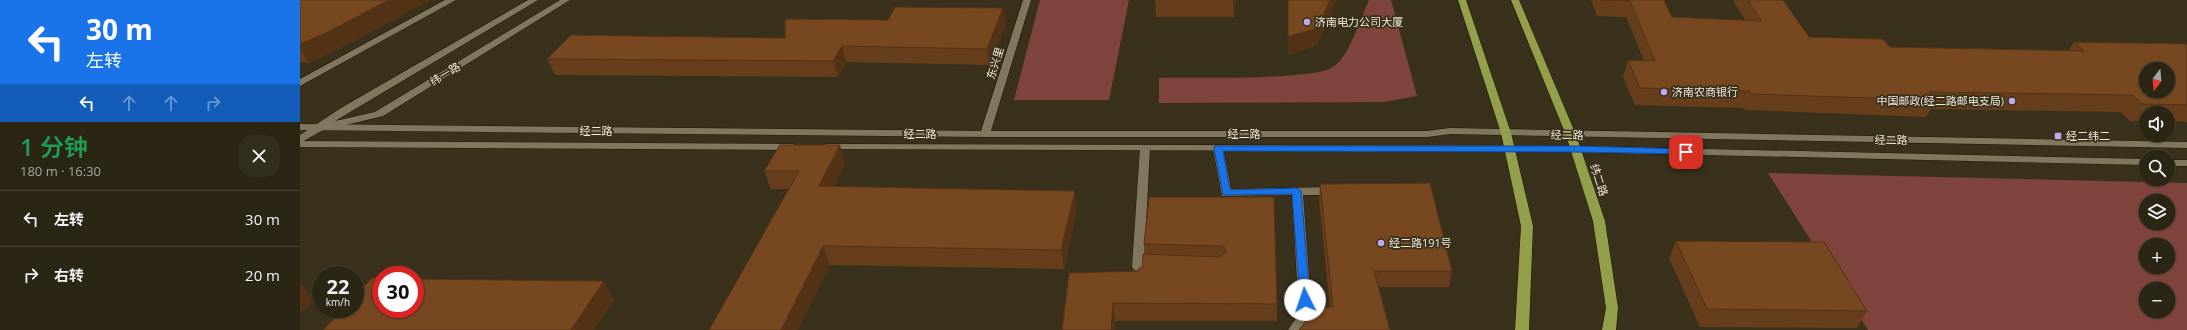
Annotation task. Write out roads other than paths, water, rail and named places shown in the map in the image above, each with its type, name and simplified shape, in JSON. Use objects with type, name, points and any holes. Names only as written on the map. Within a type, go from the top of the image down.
[{"type":"highway","points":[[1462,0],[1506,133],[1527,226],[1522,330]]},
{"type":"highway","name":"纬二路","points":[[1515,0],[1571,135],[1599,222],[1612,308],[1609,330]]},
{"type":"street","points":[[300,83],[452,0]]},
{"type":"street","name":"纬一路","points":[[300,140],[315,129],[534,0]]},
{"type":"street","name":"纬一路","points":[[315,129],[379,114],[566,0]]},
{"type":"street","name":"东兴里","points":[[985,134],[1027,0]]},
{"type":"street","name":"经二路","points":[[300,128],[985,134],[1427,134],[1450,132],[2187,145]]},
{"type":"street","name":"经二路","points":[[300,144],[801,147]]},
{"type":"street","name":"经二路","points":[[817,147],[1509,148],[2139,162]]},
{"type":"street","points":[[1145,148],[1138,268],[1168,268]]},
{"type":"street","points":[[1218,148],[1226,193],[1346,191]]},
{"type":"street","points":[[2175,162],[2187,163]]},
{"type":"street","points":[[1295,330],[1306,315],[1297,191]]},
{"type":"place","name":"济南电力公司大厦","points":[[1307,22]]},
{"type":"place","name":"济南农商银行","points":[[1664,92]]},
{"type":"place","name":"中国邮政(经二路邮电支局)","points":[[2012,101]]},
{"type":"place","name":"经二纬二","points":[[2058,136]]},
{"type":"place","name":"经二路191号","points":[[1381,243]]}]
